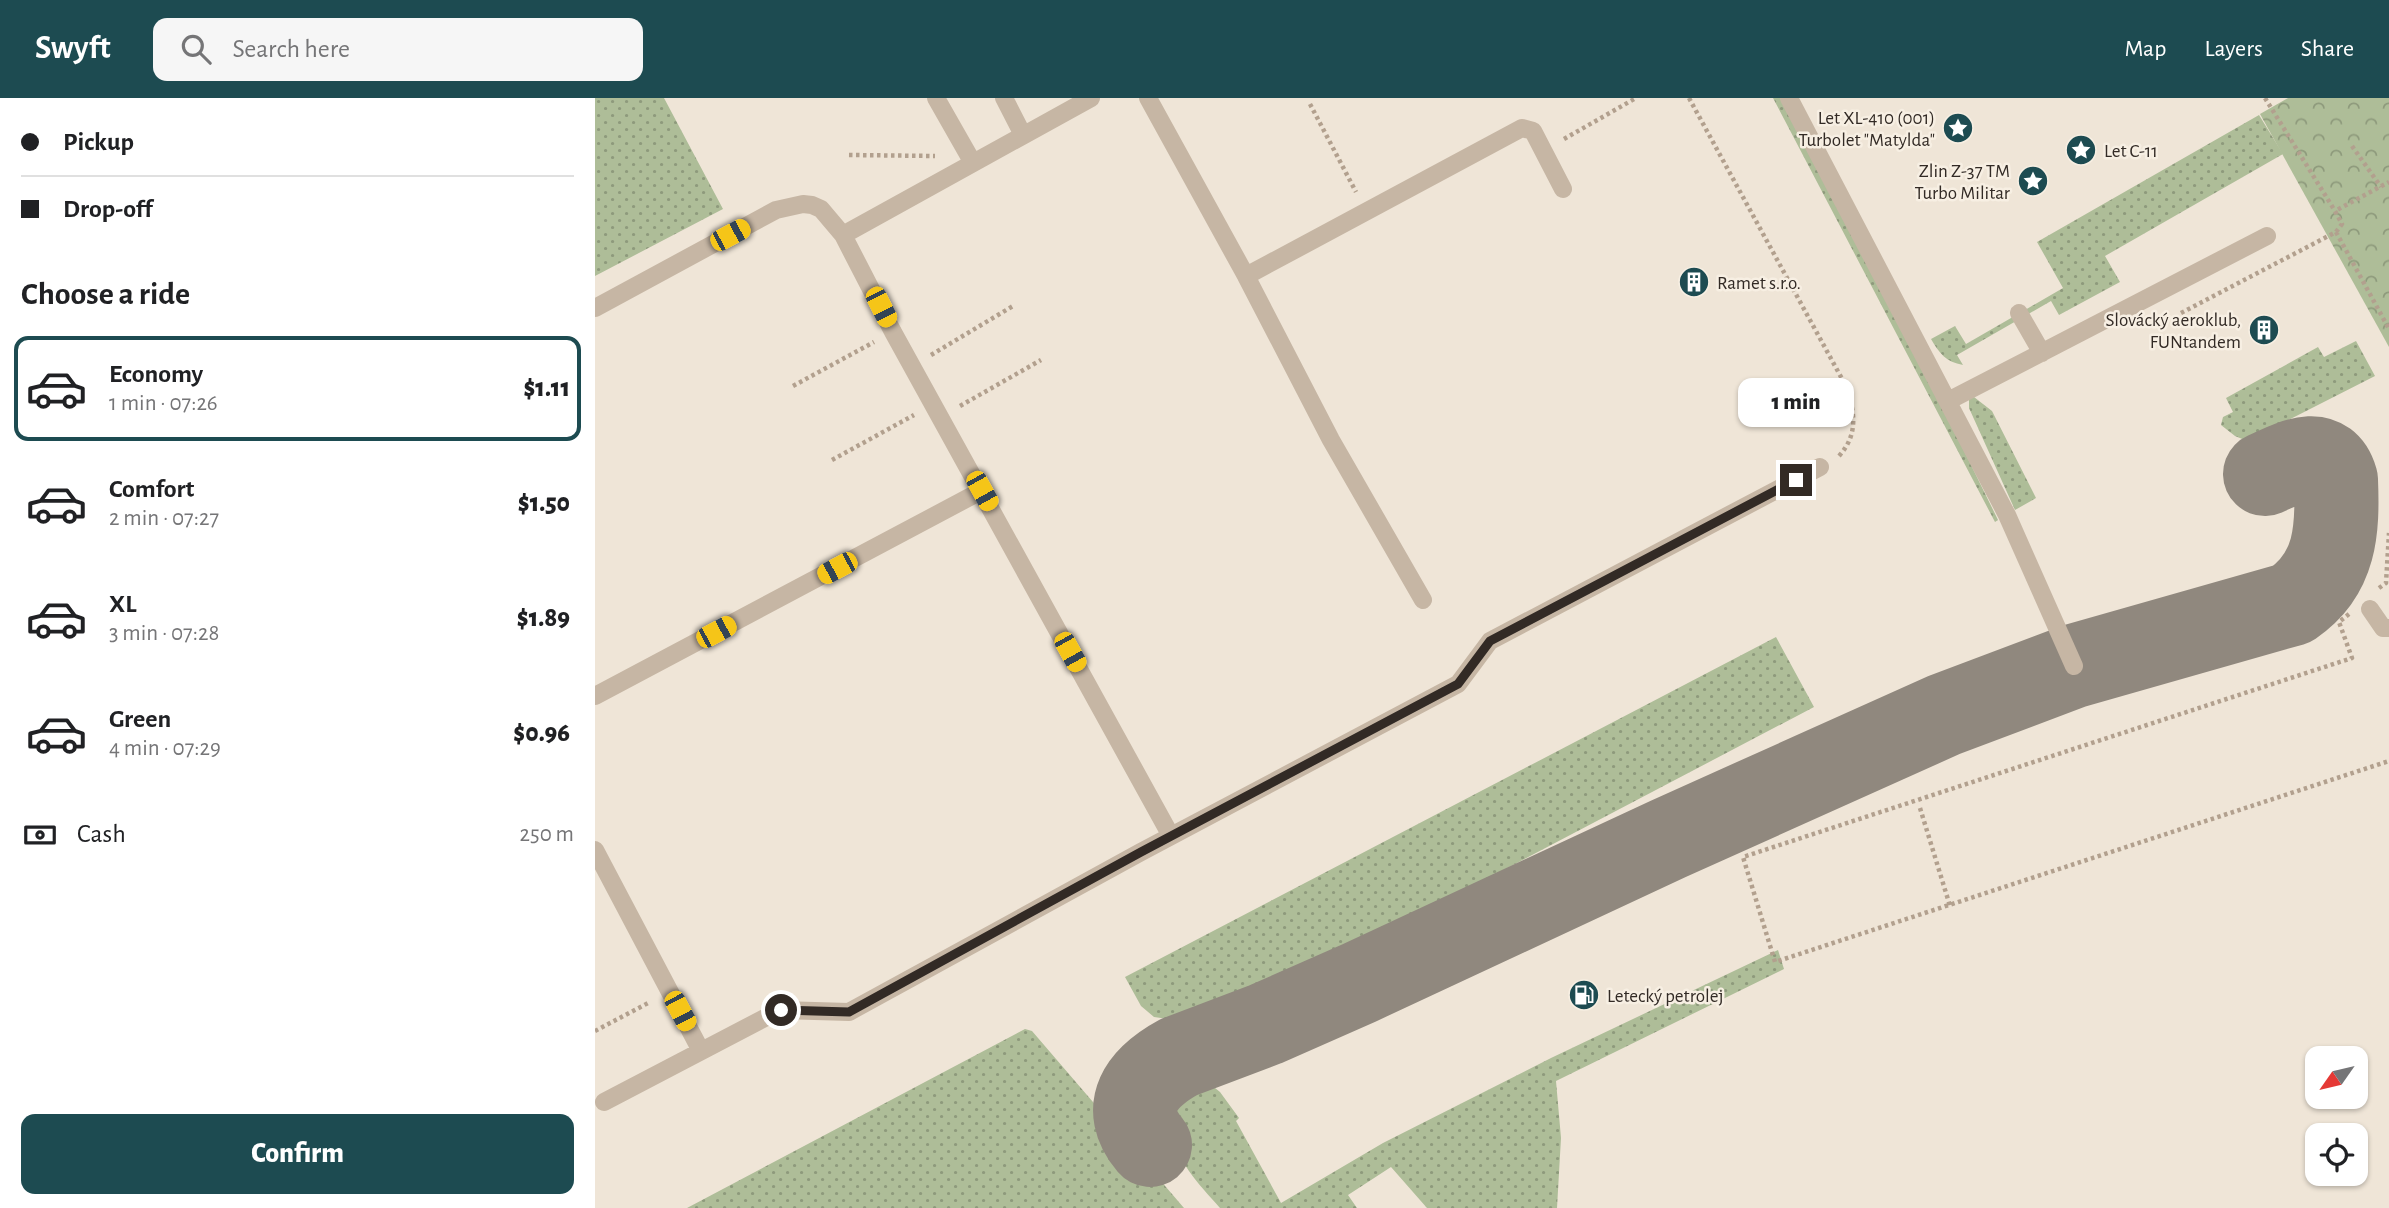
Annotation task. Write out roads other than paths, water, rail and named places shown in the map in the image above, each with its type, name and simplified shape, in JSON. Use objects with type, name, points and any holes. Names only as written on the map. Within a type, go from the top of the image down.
[{"type":"lane","points":[[936,98],[971,164]]},
{"type":"lane","points":[[1004,98],[1023,135]]},
{"type":"lane","points":[[843,235],[1091,98]]},
{"type":"lane","points":[[1148,98],[1246,276],[1331,440],[1423,600]]},
{"type":"lane","points":[[1789,98],[2007,515],[2074,666]]},
{"type":"lane","points":[[1246,276],[1522,128],[1533,131],[1563,189]]},
{"type":"lane","points":[[595,308],[776,210],[803,204],[821,209],[843,235],[912,367],[1171,836]]},
{"type":"lane","points":[[1948,401],[2267,236]]},
{"type":"lane","points":[[2019,313],[2042,353]]},
{"type":"lane","points":[[604,1102],[781,1010],[849,1012],[1171,836],[1458,684],[1490,641],[1820,467]]},
{"type":"lane","points":[[595,696],[982,491]]},
{"type":"lane","points":[[2366,604],[2383,628],[2389,628]]},
{"type":"lane","points":[[595,850],[701,1052]]},
{"type":"place","name":"Let XL-410 (001) Turbolet \"Matylda\"","points":[[1958,128]]},
{"type":"place","name":"Let C-11","points":[[2081,150]]},
{"type":"place","name":"Zlin Z-37 TM Turbo Militar","points":[[2033,181]]},
{"type":"place","name":"Ramet s.r.o.","points":[[1694,282]]},
{"type":"place","name":"Slovácký aeroklub, FUNtandem","points":[[2264,330]]},
{"type":"place","name":"Letecký petrolej","points":[[1584,995]]}]
